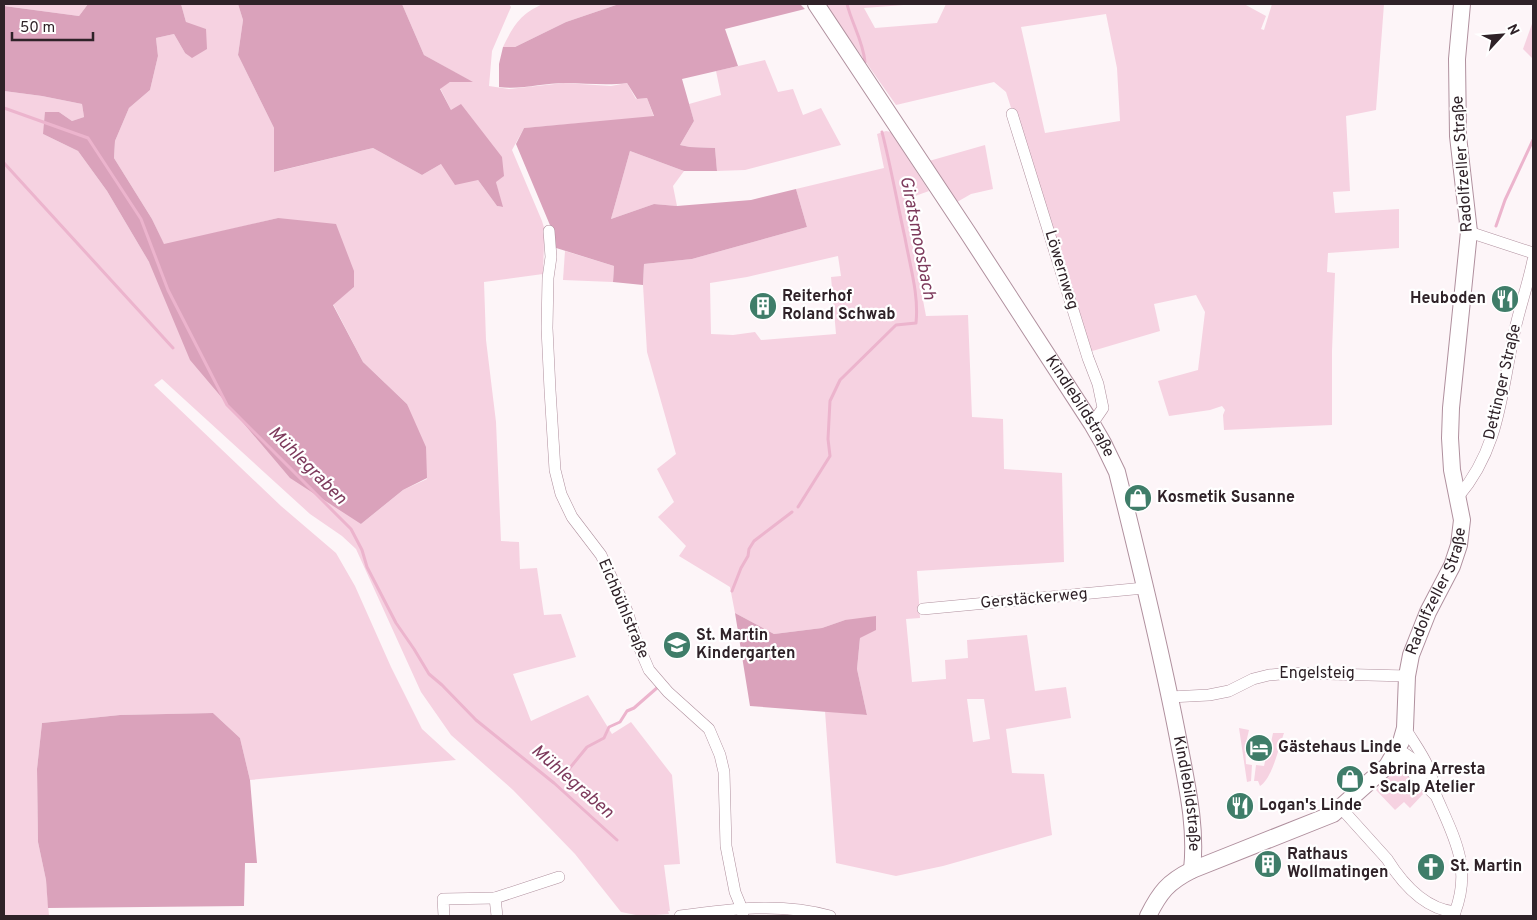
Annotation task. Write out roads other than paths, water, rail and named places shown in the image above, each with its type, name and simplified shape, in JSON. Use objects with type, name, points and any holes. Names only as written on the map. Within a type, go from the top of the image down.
[{"type":"main road","name":"Kindlebildstraße","points":[[816,4],[1092,424],[1117,472],[1170,697],[1192,818],[1194,844],[1192,870]]},
{"type":"main road","name":"Radolfzeller Straße","points":[[1148,916],[1163,890],[1175,878],[1333,814],[1387,766],[1396,753],[1405,728],[1407,676],[1416,638],[1452,566],[1462,520],[1452,470],[1450,419],[1469,232],[1458,136],[1457,59],[1462,4]]},
{"type":"street","name":"Löwernweg","points":[[1012,114],[1088,358],[1098,384],[1103,408],[1092,424]]},
{"type":"street","name":"Eichbühlstraße","points":[[550,231],[547,328],[555,470],[561,494],[572,517],[601,555],[628,611],[637,642],[649,670],[668,692],[708,728],[720,755],[724,772],[726,846],[735,892],[743,912]]},
{"type":"street","points":[[1469,232],[1533,253]]},
{"type":"street","name":"Dettinger Straße","points":[[1458,497],[1483,461],[1492,439],[1502,401],[1516,322],[1533,260]]},
{"type":"street","name":"Gerstäckerweg","points":[[923,609],[1144,588]]},
{"type":"street","name":"Engelsteig","points":[[1170,697],[1209,695],[1229,691],[1269,675],[1291,673],[1407,676]]},
{"type":"street","points":[[1341,808],[1418,895],[1442,911],[1456,914],[1460,899],[1462,866],[1458,844],[1437,797],[1430,770],[1405,728]]},
{"type":"street","points":[[1396,753],[1413,759],[1423,768],[1434,785]]},
{"type":"street","points":[[1396,753],[1437,797]]},
{"type":"street","points":[[444,916],[444,899],[494,898],[559,877]]},
{"type":"street","points":[[494,898],[497,916]]},
{"type":"street","points":[[680,916],[787,908],[830,916]]},
{"type":"waterway","name":"Giratsmoosbach","points":[[847,4],[862,47],[865,62]]},
{"type":"waterway","name":"Mühlegraben","points":[[4,108],[88,138],[141,219],[168,290],[227,405],[351,529],[362,550],[367,567],[396,623],[429,674],[476,720],[554,783],[617,840]]},
{"type":"waterway","name":"Giratsmoosbach","points":[[798,507],[830,456],[828,439],[830,401],[840,380],[896,325],[916,323],[917,312],[914,281],[882,132]]},
{"type":"waterway","name":"Giratsmoosbach","points":[[1496,226],[1505,200],[1533,140]]},
{"type":"waterway","points":[[4,163],[173,348]]},
{"type":"waterway","name":"Giratsmoosbach","points":[[732,591],[754,541],[792,512]]},
{"type":"waterway","name":"Giratsmoosbach","points":[[569,769],[587,747],[604,738],[609,727],[620,722],[627,711],[634,708],[658,687]]},
{"type":"place","name":"Heuboden","points":[[1505,299]]},
{"type":"place","name":"Reiterhof Roland Schwab","points":[[763,306]]},
{"type":"place","name":"Kosmetik Susanne","points":[[1138,498]]},
{"type":"place","name":"St. Martin Kindergarten","points":[[677,645]]},
{"type":"place","name":"Gästehaus Linde","points":[[1259,748]]},
{"type":"place","name":"Sabrina Arresta - Scalp Atelier","points":[[1350,779]]},
{"type":"place","name":"Logan's Linde","points":[[1240,806]]},
{"type":"place","name":"Rathaus Wollmatingen","points":[[1268,864]]},
{"type":"place","name":"St. Martin","points":[[1431,867]]}]
